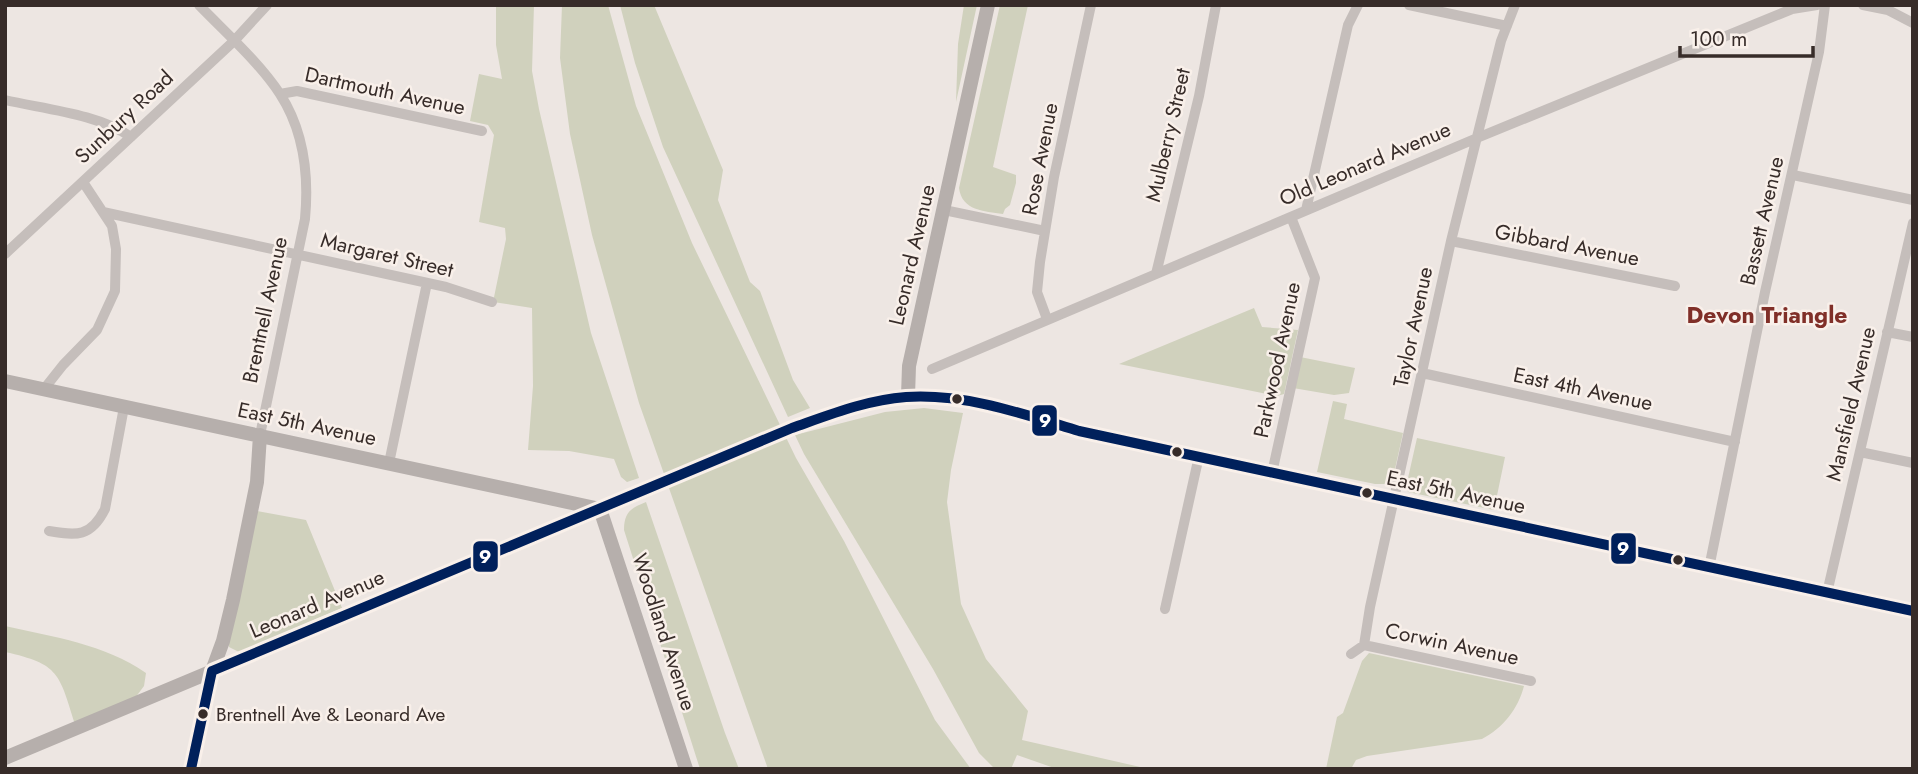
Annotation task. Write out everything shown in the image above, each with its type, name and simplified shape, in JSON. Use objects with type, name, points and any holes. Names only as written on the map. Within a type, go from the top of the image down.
[{"type":"main road","name":"Leonard Avenue","points":[[908,397],[909,366],[988,5]]},
{"type":"main road","name":"East 5th Avenue","points":[[5,381],[600,509]]},
{"type":"main road","points":[[792,428],[868,403],[908,397]]},
{"type":"main road","name":"East 5th Avenue","points":[[908,397],[957,399],[990,405],[1079,431],[1913,611]]},
{"type":"main road","name":"Brentnell Avenue","points":[[191,769],[212,671],[223,641],[245,543],[257,482],[260,435]]},
{"type":"main road","name":"Leonard Avenue","points":[[5,758],[645,489]]},
{"type":"main road","name":"Woodland Avenue","points":[[600,509],[686,769]]},
{"type":"street","points":[[199,5],[234,41]]},
{"type":"street","name":"Sunbury Road","points":[[5,254],[234,41],[267,5]]},
{"type":"street","name":"Rose Avenue","points":[[1047,319],[1037,292],[1045,231],[1091,5]]},
{"type":"street","name":"Mulberry Street","points":[[1156,274],[1199,96],[1216,5]]},
{"type":"street","points":[[1306,210],[1348,24],[1358,5]]},
{"type":"street","points":[[1409,5],[1507,26]]},
{"type":"street","name":"Taylor Avenue","points":[[1364,645],[1451,241],[1501,41],[1515,5]]},
{"type":"street","name":"Old Leonard Avenue","points":[[932,369],[1477,138],[1792,9],[1817,5]]},
{"type":"street","name":"Bassett Avenue","points":[[1709,568],[1765,292],[1819,52],[1825,5]]},
{"type":"street","points":[[1863,5],[1888,10],[1913,23]]},
{"type":"street","name":"Brentnell Avenue","points":[[234,41],[280,94],[306,165],[305,219],[260,435]]},
{"type":"street","name":"Dartmouth Avenue","points":[[280,94],[297,92],[482,131]]},
{"type":"street","points":[[5,100],[100,121],[117,127],[131,137]]},
{"type":"street","points":[[1793,174],[1913,200]]},
{"type":"street","points":[[44,389],[97,330],[115,292],[116,249],[112,226],[83,182]]},
{"type":"street","points":[[944,210],[1045,231]]},
{"type":"street","name":"Margaret Street","points":[[103,212],[427,283],[492,302]]},
{"type":"street","name":"Parkwood Avenue","points":[[1272,473],[1315,278],[1291,217]]},
{"type":"street","name":"Mansfield Avenue","points":[[1827,593],[1913,223]]},
{"type":"street","points":[[5,240],[17,243]]},
{"type":"street","name":"Gibbard Avenue","points":[[1451,241],[1675,286]]},
{"type":"street","points":[[388,463],[427,283]]},
{"type":"street","points":[[1888,332],[1913,337]]},
{"type":"street","name":"East 4th Avenue","points":[[1422,373],[1735,442]]},
{"type":"street","points":[[49,531],[79,534],[99,522],[105,509],[124,407]]},
{"type":"street","points":[[1860,452],[1913,463]]},
{"type":"street","points":[[1165,609],[1199,456]]},
{"type":"street","points":[[1351,654],[1364,645]]},
{"type":"street","name":"Corwin Avenue","points":[[1364,645],[1531,681]]},
{"type":"green space","points":[[496,5],[534,5],[532,71],[539,109],[591,333],[639,478],[627,482],[621,477],[614,459],[569,451],[528,450],[533,386],[532,308],[493,302],[506,239],[505,228],[479,222],[494,135],[488,125],[470,121],[479,74],[502,79],[496,45]]},
{"type":"green space","points":[[562,5],[608,5],[636,106],[692,243],[796,458],[844,541],[935,720],[971,769],[768,769],[639,403],[592,235],[570,134],[560,58]]},
{"type":"green space","points":[[620,5],[654,5],[723,170],[718,200],[750,282],[760,291],[793,380],[810,408],[788,417],[663,147],[635,63]]},
{"type":"green space","points":[[964,5],[977,5],[956,102],[958,44]]},
{"type":"green space","points":[[1000,5],[1028,5],[993,167],[1016,175],[1010,205],[1003,214],[969,206],[961,196],[959,188]]},
{"type":"green space","points":[[1254,308],[1262,327],[1298,330],[1284,394],[1277,396],[1119,364]]},
{"type":"green space","points":[[1300,357],[1355,368],[1349,393],[1334,395],[1293,388]]},
{"type":"green space","points":[[1333,401],[1347,404],[1344,419],[1403,433],[1390,484],[1375,484],[1317,472]]},
{"type":"green space","points":[[924,408],[963,413],[947,502],[961,604],[986,659],[1028,711],[1022,740],[1149,769],[1057,769],[1017,755],[1011,769],[995,769],[979,753],[933,669],[795,435],[885,412]]},
{"type":"green space","points":[[1417,438],[1505,457],[1494,510],[1408,492],[1406,487]]},
{"type":"green space","points":[[646,502],[739,769],[700,769],[624,530],[629,512]]},
{"type":"green space","points":[[257,511],[306,520],[342,608],[239,652],[229,647],[229,639]]},
{"type":"green space","points":[[5,626],[60,638],[113,655],[146,673],[144,686],[135,698],[75,724],[65,693],[55,674],[37,661],[5,652]]},
{"type":"green space","points":[[1369,653],[1524,686],[1509,717],[1482,739],[1367,756],[1356,760],[1351,769],[1326,769],[1337,717],[1343,713],[1362,661]]},
{"type":"tunnel","points":[[645,490],[792,428]]},
{"type":"transit line","name":"9","points":[[212,671],[792,428],[862,405],[906,397],[950,398],[994,406],[1079,431],[1913,611]]},
{"type":"transit line","name":"9","points":[[191,769],[212,671]]},
{"type":"place","name":"Brentnell Ave & Leonard Ave","points":[[203,714]]},
{"type":"district","name":"Devon Triangle","points":[[1767,315]]}]
